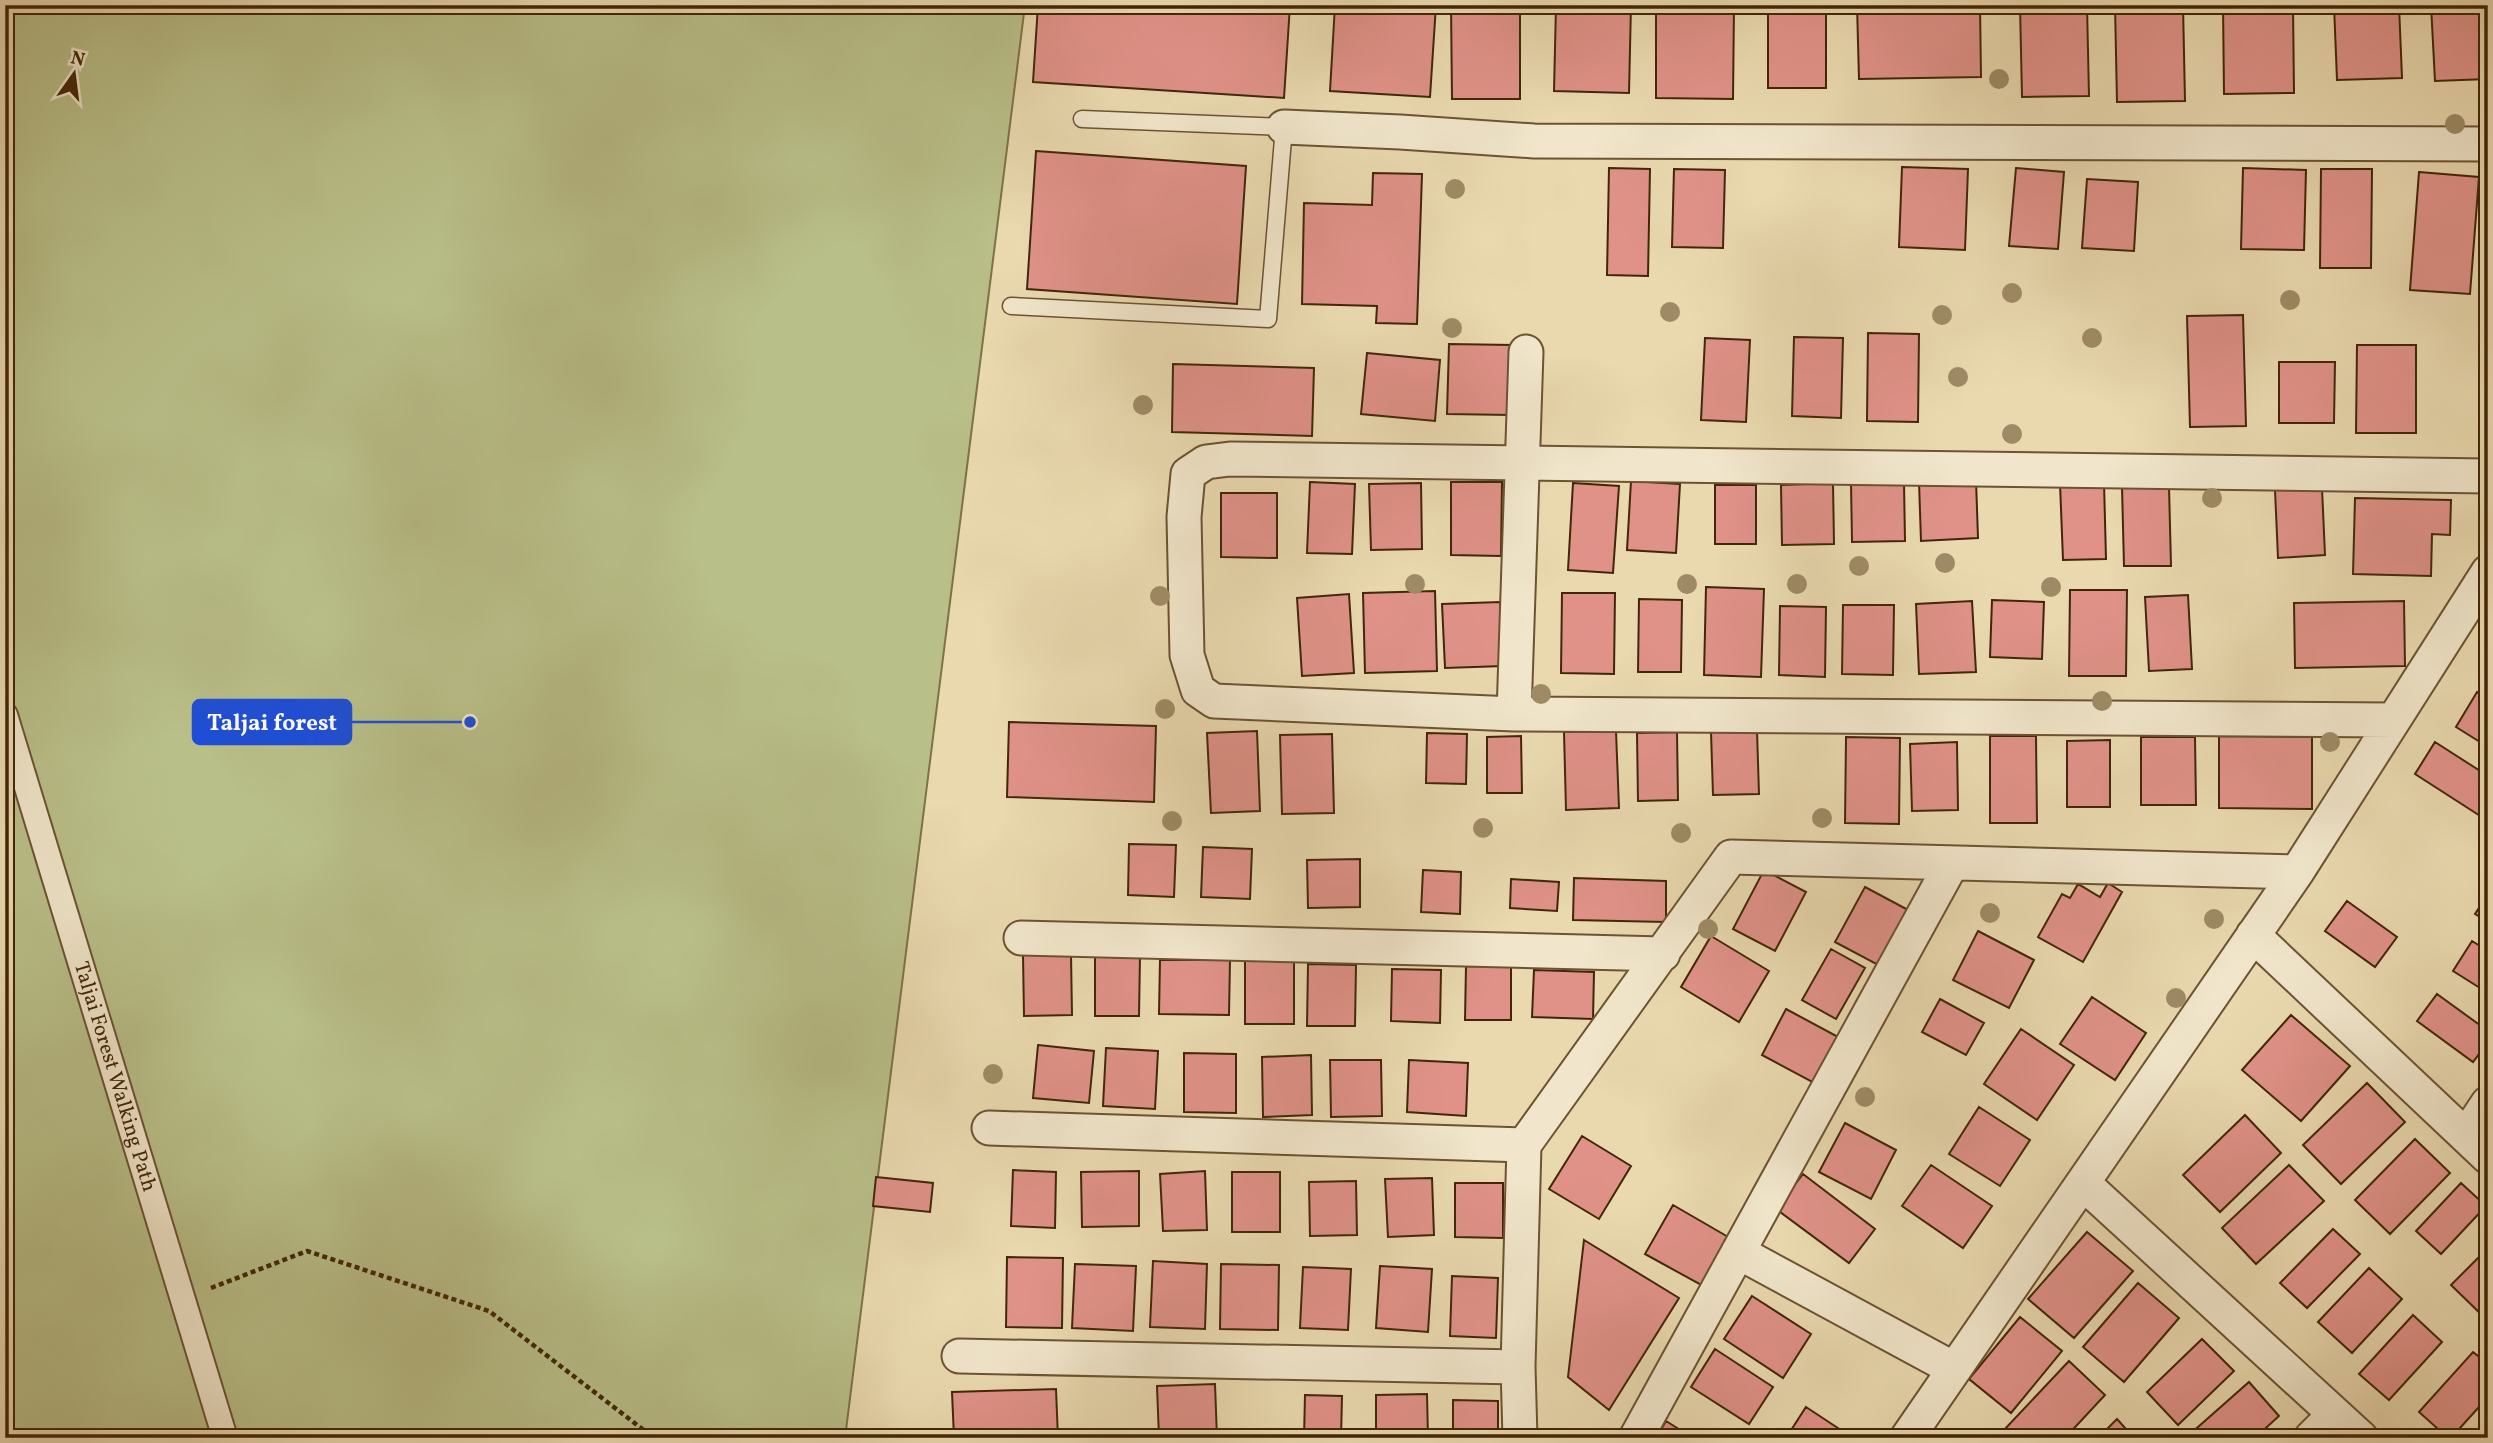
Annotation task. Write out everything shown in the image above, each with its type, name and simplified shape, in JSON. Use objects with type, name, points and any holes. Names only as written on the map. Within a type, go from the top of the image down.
[{"type":"street","points":[[1283,127],[1534,141],[2488,144]]},
{"type":"street","points":[[1514,714],[1526,352]]},
{"type":"street","points":[[2393,720],[1514,714],[1213,701],[1198,690],[1187,654],[1184,517],[1188,474],[1206,462],[1230,459],[2488,476]]},
{"type":"street","points":[[1908,1438],[2298,872],[2488,572]]},
{"type":"street","name":"Taljai Forest Walking Path","points":[[5,715],[225,1438]]},
{"type":"street","points":[[1520,1438],[1518,1367],[1524,1145],[1731,857],[2298,872]]},
{"type":"street","points":[[1636,1438],[1952,863]]},
{"type":"street","points":[[2253,935],[2477,1147],[2488,1103]]},
{"type":"street","points":[[1021,938],[1663,954]]},
{"type":"street","points":[[989,1128],[1524,1145]]},
{"type":"street","points":[[2084,1184],[2361,1438]]},
{"type":"street","points":[[1738,1252],[1954,1370]]},
{"type":"street","points":[[959,1356],[1518,1367]]},
{"type":"street","points":[[2311,1438],[2335,1414]]},
{"type":"lane","points":[[1011,306],[1268,319],[1283,127],[1082,119]]},
{"type":"path","points":[[183,1299],[307,1251],[489,1311],[654,1438]]},
{"type":"green space","points":[[5,5],[1025,5],[845,1438],[5,1438]]},
{"type":"building","points":[[1038,5],[1290,5],[1284,98],[1033,82]]},
{"type":"building","points":[[1335,5],[1436,5],[1430,97],[1330,91]]},
{"type":"building","points":[[1451,5],[1520,5],[1520,99],[1452,99]]},
{"type":"building","points":[[1556,5],[1631,5],[1629,93],[1554,91]]},
{"type":"building","points":[[1656,5],[1734,5],[1733,99],[1656,98]]},
{"type":"building","points":[[1768,5],[1826,5],[1826,88],[1768,88]]},
{"type":"building","points":[[1857,5],[1980,5],[1981,77],[1859,79]]},
{"type":"building","points":[[2020,5],[2087,5],[2089,96],[2022,97]]},
{"type":"building","points":[[2115,5],[2183,5],[2185,101],[2117,102]]},
{"type":"building","points":[[2223,5],[2293,5],[2294,93],[2224,94]]},
{"type":"building","points":[[2334,5],[2399,5],[2402,78],[2337,80]]},
{"type":"building","points":[[2431,5],[2488,5],[2488,79],[2435,81]]},
{"type":"building","points":[[1036,151],[1246,166],[1237,304],[1027,289]]},
{"type":"building","points":[[1902,167],[1968,169],[1965,250],[1899,247]]},
{"type":"building","points":[[1609,168],[1650,169],[1648,276],[1607,275]]},
{"type":"building","points":[[2016,168],[2064,172],[2058,249],[2009,246]]},
{"type":"building","points":[[2243,168],[2306,170],[2304,250],[2241,249]]},
{"type":"building","points":[[1674,169],[1725,170],[1723,248],[1672,247]]},
{"type":"building","points":[[2321,169],[2372,169],[2371,268],[2320,268]]},
{"type":"building","points":[[2419,172],[2479,177],[2470,294],[2410,290]]},
{"type":"building","points":[[1373,173],[1422,174],[1417,324],[1376,323],[1377,306],[1302,304],[1304,203],[1372,205]]},
{"type":"building","points":[[2087,179],[2138,182],[2134,251],[2082,248]]},
{"type":"building","points":[[2243,315],[2246,426],[2190,427],[2187,316]]},
{"type":"building","points":[[1868,333],[1919,334],[1918,422],[1867,421]]},
{"type":"building","points":[[1794,337],[1843,338],[1841,418],[1792,416]]},
{"type":"building","points":[[1705,338],[1750,340],[1746,422],[1701,420]]},
{"type":"building","points":[[1449,344],[1512,345],[1511,415],[1447,414]]},
{"type":"building","points":[[2357,345],[2416,345],[2416,433],[2356,433]]},
{"type":"building","points":[[1367,353],[1440,360],[1435,421],[1361,414]]},
{"type":"building","points":[[2279,362],[2335,362],[2334,423],[2279,423]]},
{"type":"building","points":[[1173,364],[1314,368],[1312,436],[1172,432]]},
{"type":"building","points":[[1976,480],[1978,538],[1921,541],[1919,482]]},
{"type":"building","points":[[1631,481],[1680,484],[1676,553],[1627,550]]},
{"type":"building","points":[[1310,482],[1355,484],[1352,554],[1307,553]]},
{"type":"building","points":[[1451,482],[1502,482],[1501,556],[1451,555]]},
{"type":"building","points":[[2104,482],[2106,559],[2063,560],[2060,483]]},
{"type":"building","points":[[1421,483],[1422,549],[1371,550],[1369,484]]},
{"type":"building","points":[[1573,483],[1619,486],[1613,573],[1568,570]]},
{"type":"building","points":[[1833,483],[1834,544],[1782,545],[1781,485]]},
{"type":"building","points":[[1851,483],[1904,483],[1905,541],[1852,542]]},
{"type":"building","points":[[1715,485],[1756,485],[1756,544],[1715,544]]},
{"type":"building","points":[[2169,486],[2171,566],[2124,566],[2122,487]]},
{"type":"building","points":[[2322,488],[2325,555],[2278,558],[2275,490]]},
{"type":"building","points":[[1221,493],[1277,493],[1277,558],[1221,557]]},
{"type":"building","points":[[2355,498],[2451,500],[2450,535],[2432,534],[2431,576],[2353,574]]},
{"type":"building","points":[[1706,587],[1764,589],[1761,677],[1704,675]]},
{"type":"building","points":[[2070,590],[2127,590],[2126,676],[2069,676]]},
{"type":"building","points":[[1435,591],[1437,671],[1365,673],[1363,593]]},
{"type":"building","points":[[1562,593],[1615,593],[1614,674],[1561,673]]},
{"type":"building","points":[[1349,594],[1354,673],[1302,676],[1297,598]]},
{"type":"building","points":[[2188,595],[2192,669],[2149,671],[2145,597]]},
{"type":"building","points":[[1639,599],[1682,600],[1681,672],[1638,672]]},
{"type":"building","points":[[1992,600],[2044,602],[2042,659],[1990,657]]},
{"type":"building","points":[[1972,601],[1976,672],[1919,674],[1916,604]]},
{"type":"building","points":[[2404,601],[2405,666],[2295,668],[2294,603]]},
{"type":"building","points":[[1500,602],[1503,666],[1445,668],[1442,604]]},
{"type":"building","points":[[1843,605],[1894,605],[1893,675],[1842,674]]},
{"type":"building","points":[[1780,606],[1826,607],[1825,677],[1779,675]]},
{"type":"building","points":[[2477,692],[2488,698],[2488,747],[2456,727]]},
{"type":"building","points":[[1009,722],[1156,726],[1154,802],[1007,797]]},
{"type":"building","points":[[1757,730],[1759,794],[1713,795],[1711,732]]},
{"type":"building","points":[[1257,731],[1260,811],[1211,813],[1207,733]]},
{"type":"building","points":[[1616,731],[1619,808],[1566,810],[1564,732]]},
{"type":"building","points":[[1677,732],[1678,800],[1638,801],[1637,733]]},
{"type":"building","points":[[1427,733],[1467,734],[1466,784],[1426,783]]},
{"type":"building","points":[[1332,734],[1334,813],[1282,814],[1280,735]]},
{"type":"building","points":[[1521,736],[1522,793],[1487,793],[1487,737]]},
{"type":"building","points":[[1990,736],[2036,736],[2037,823],[1990,823]]},
{"type":"building","points":[[2219,736],[2312,737],[2312,809],[2219,808]]},
{"type":"building","points":[[1846,737],[1900,738],[1899,824],[1845,823]]},
{"type":"building","points":[[2141,737],[2195,737],[2196,805],[2141,805]]},
{"type":"building","points":[[2110,740],[2110,807],[2067,807],[2067,741]]},
{"type":"building","points":[[1957,742],[1958,810],[1912,811],[1910,744]]},
{"type":"building","points":[[2435,742],[2488,776],[2488,821],[2415,774]]},
{"type":"building","points":[[1129,844],[1176,845],[1174,897],[1128,895]]},
{"type":"building","points":[[1203,847],[1252,849],[1250,899],[1201,897]]},
{"type":"building","points":[[1360,859],[1360,907],[1308,908],[1307,860]]},
{"type":"building","points":[[1423,870],[1461,872],[1460,914],[1421,912]]},
{"type":"building","points":[[1764,870],[1806,892],[1775,951],[1733,929]]},
{"type":"building","points":[[1574,878],[1666,881],[1666,922],[1573,920]]},
{"type":"building","points":[[1511,879],[1559,882],[1557,911],[1510,908]]},
{"type":"building","points":[[2108,883],[2122,892],[2083,962],[2038,937],[2062,894],[2070,898],[2078,884],[2100,897]]},
{"type":"building","points":[[1865,887],[1910,911],[1880,966],[1835,942]]},
{"type":"building","points":[[2488,894],[2488,922],[2475,914]]},
{"type":"building","points":[[2347,901],[2397,937],[2375,967],[2325,931]]},
{"type":"building","points":[[1978,931],[2034,960],[2009,1008],[1953,980]]},
{"type":"building","points":[[1711,936],[1769,971],[1739,1022],[1681,987]]},
{"type":"building","points":[[2472,941],[2488,951],[2488,993],[2453,971]]},
{"type":"building","points":[[1831,949],[1865,968],[1836,1019],[1802,1000]]},
{"type":"building","points":[[1023,955],[1071,955],[1072,1015],[1024,1016]]},
{"type":"building","points":[[1095,955],[1140,955],[1139,1016],[1095,1016]]},
{"type":"building","points":[[1294,956],[1294,1024],[1245,1024],[1245,957]]},
{"type":"building","points":[[1160,960],[1230,960],[1229,1015],[1159,1014]]},
{"type":"building","points":[[1308,964],[1356,965],[1355,1026],[1307,1026]]},
{"type":"building","points":[[1466,966],[1511,967],[1511,1020],[1465,1020]]},
{"type":"building","points":[[1392,969],[1441,970],[1440,1023],[1391,1021]]},
{"type":"building","points":[[1534,970],[1594,972],[1593,1019],[1532,1017]]},
{"type":"building","points":[[2437,994],[2488,1031],[2488,1042],[2473,1062],[2417,1021]]},
{"type":"building","points":[[2092,997],[2146,1033],[2115,1080],[2060,1044]]},
{"type":"building","points":[[1940,999],[1984,1023],[1966,1055],[1922,1032]]},
{"type":"building","points":[[1786,1009],[1840,1038],[1816,1084],[1762,1055]]},
{"type":"building","points":[[2291,1015],[2350,1066],[2301,1121],[2242,1070]]},
{"type":"building","points":[[2021,1029],[2074,1065],[2037,1120],[1984,1084]]},
{"type":"building","points":[[1038,1045],[1094,1051],[1089,1103],[1033,1098]]},
{"type":"building","points":[[1106,1048],[1158,1051],[1155,1109],[1103,1106]]},
{"type":"building","points":[[1184,1053],[1236,1054],[1236,1113],[1184,1112]]},
{"type":"building","points":[[1311,1055],[1312,1115],[1263,1117],[1262,1057]]},
{"type":"building","points":[[1330,1060],[1381,1060],[1382,1116],[1331,1117]]},
{"type":"building","points":[[1409,1060],[1468,1063],[1466,1116],[1407,1112]]},
{"type":"building","points":[[2367,1083],[2405,1122],[2341,1184],[2303,1145]]},
{"type":"building","points":[[1979,1107],[2030,1140],[2000,1186],[1949,1154]]},
{"type":"building","points":[[2245,1115],[2281,1153],[2220,1212],[2183,1175]]},
{"type":"building","points":[[1845,1123],[1896,1150],[1871,1199],[1819,1172]]},
{"type":"building","points":[[1582,1136],[1631,1166],[1599,1219],[1549,1189]]},
{"type":"building","points":[[2415,1139],[2450,1173],[2390,1234],[2355,1200]]},
{"type":"building","points":[[1931,1165],[1992,1206],[1963,1248],[1902,1206]]},
{"type":"building","points":[[2289,1165],[2324,1201],[2256,1264],[2222,1228]]},
{"type":"building","points":[[1013,1170],[1056,1172],[1055,1228],[1011,1226]]},
{"type":"building","points":[[1139,1171],[1139,1226],[1082,1227],[1081,1172]]},
{"type":"building","points":[[1205,1171],[1207,1230],[1163,1231],[1160,1174]]},
{"type":"building","points":[[1232,1172],[1280,1172],[1280,1232],[1232,1232]]},
{"type":"building","points":[[1803,1174],[1875,1229],[1849,1263],[1776,1209]]},
{"type":"building","points":[[876,1177],[933,1183],[930,1212],[873,1206]]},
{"type":"building","points":[[1432,1178],[1434,1235],[1388,1237],[1385,1179]]},
{"type":"building","points":[[1356,1181],[1357,1235],[1310,1236],[1309,1182]]},
{"type":"building","points":[[1455,1183],[1503,1183],[1503,1238],[1455,1237]]},
{"type":"building","points":[[2461,1183],[2486,1206],[2441,1254],[2416,1231]]},
{"type":"building","points":[[1673,1205],[1730,1238],[1703,1286],[1645,1254]]},
{"type":"building","points":[[2333,1229],[2360,1254],[2307,1308],[2280,1283]]},
{"type":"building","points":[[2087,1232],[2133,1271],[2074,1338],[2028,1299]]},
{"type":"building","points":[[1584,1240],[1679,1298],[1609,1410],[1568,1377]]},
{"type":"building","points":[[2488,1248],[2488,1317],[2486,1319],[2451,1285]]},
{"type":"building","points":[[1007,1257],[1063,1258],[1062,1328],[1006,1327]]},
{"type":"building","points":[[1153,1261],[1207,1264],[1205,1329],[1150,1327]]},
{"type":"building","points":[[1075,1264],[1136,1266],[1133,1331],[1072,1328]]},
{"type":"building","points":[[1221,1264],[1279,1265],[1278,1330],[1220,1329]]},
{"type":"building","points":[[1380,1266],[1432,1269],[1428,1332],[1376,1328]]},
{"type":"building","points":[[1303,1267],[1351,1269],[1348,1330],[1300,1328]]},
{"type":"building","points":[[2369,1268],[2402,1299],[2352,1353],[2318,1322]]},
{"type":"building","points":[[1452,1276],[1498,1278],[1496,1338],[1450,1336]]},
{"type":"building","points":[[2138,1283],[2179,1318],[2124,1382],[2083,1347]]},
{"type":"building","points":[[1752,1296],[1811,1334],[1783,1378],[1724,1339]]},
{"type":"building","points":[[2413,1315],[2442,1342],[2389,1400],[2359,1374]]},
{"type":"building","points":[[2020,1317],[2062,1351],[2011,1413],[1969,1379]]},
{"type":"building","points":[[2202,1339],[2234,1371],[2178,1425],[2147,1392]]},
{"type":"building","points":[[1715,1349],[1773,1387],[1749,1424],[1691,1387]]},
{"type":"building","points":[[2473,1352],[2488,1364],[2488,1397],[2451,1438],[2448,1438],[2419,1412]]},
{"type":"building","points":[[2069,1361],[2105,1395],[2065,1438],[2010,1438],[2003,1431]]},
{"type":"building","points":[[2249,1382],[2279,1416],[2255,1438],[2191,1438],[2189,1435]]},
{"type":"building","points":[[1215,1384],[1217,1438],[1159,1438],[1157,1386]]},
{"type":"building","points":[[1056,1389],[1058,1438],[954,1438],[952,1392]]},
{"type":"building","points":[[1427,1394],[1428,1438],[1376,1438],[1376,1395]]},
{"type":"building","points":[[1305,1395],[1342,1396],[1341,1438],[1304,1438]]},
{"type":"building","points":[[1453,1400],[1498,1401],[1498,1438],[1453,1438]]},
{"type":"building","points":[[1806,1407],[1850,1436],[1849,1438],[1786,1438]]},
{"type":"building","points":[[2117,1419],[2134,1438],[2098,1438]]},
{"type":"building","points":[[1666,1421],[1693,1438],[1656,1438]]},
{"type":"place","name":"Taljai forest","points":[[470,722]]}]
